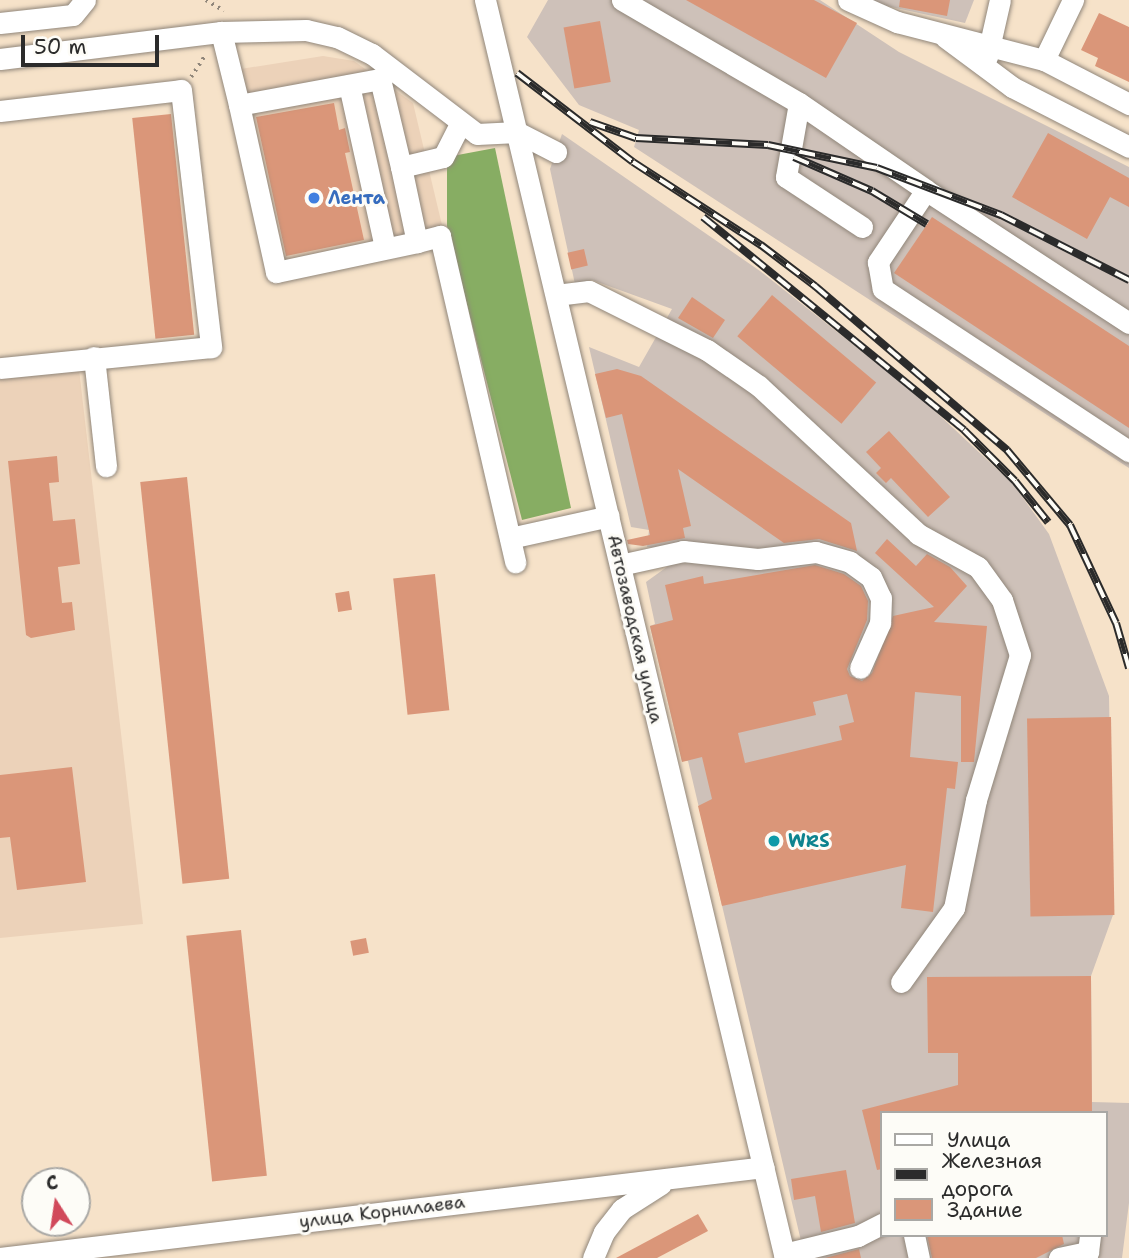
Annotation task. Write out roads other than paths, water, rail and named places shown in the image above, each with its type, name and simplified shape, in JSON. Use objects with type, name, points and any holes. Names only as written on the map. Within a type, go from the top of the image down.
[{"type":"street","points":[[0,23],[74,15],[85,0]]},
{"type":"street","name":"Автозаводская улица","points":[[485,0],[620,565],[715,920],[764,1167],[785,1256]]},
{"type":"street","points":[[622,0],[799,103],[1129,323]]},
{"type":"street","points":[[848,0],[870,13],[1044,60],[1129,104]]},
{"type":"street","points":[[985,69],[1000,0]]},
{"type":"street","points":[[1044,60],[1073,0]]},
{"type":"street","points":[[0,59],[222,22],[306,30],[337,37],[402,74],[460,124],[477,134],[517,132],[556,152]]},
{"type":"street","points":[[222,22],[276,272],[440,236],[515,562]]},
{"type":"street","points":[[941,33],[985,69],[1129,147]]},
{"type":"street","points":[[239,105],[380,79],[417,242]]},
{"type":"street","points":[[349,85],[385,248]]},
{"type":"street","points":[[0,111],[181,90],[211,346],[0,368]]},
{"type":"street","points":[[799,103],[786,177],[862,227]]},
{"type":"street","points":[[401,167],[443,157],[460,124]]},
{"type":"street","points":[[926,190],[878,262],[883,289],[1129,451]]},
{"type":"street","points":[[556,295],[589,291],[707,350],[759,386],[918,534],[978,567],[1002,600],[1020,655],[976,800],[954,908],[901,982]]},
{"type":"street","points":[[94,357],[93,424],[106,466]]},
{"type":"street","points":[[510,538],[608,516]]},
{"type":"street","points":[[620,565],[683,551],[758,559],[816,552],[850,562],[870,577],[881,598],[880,623],[860,668]]},
{"type":"street","name":"улица Корнилаева","points":[[0,1258],[157,1249],[764,1167]]},
{"type":"street","points":[[593,1258],[604,1232],[622,1209],[646,1190],[672,1178]]},
{"type":"street","points":[[785,1256],[859,1236],[880,1225]]},
{"type":"street","points":[[914,1237],[919,1258]]},
{"type":"street","points":[[1059,1258],[1088,1252],[1090,1237]]},
{"type":"railway","points":[[517,73],[633,162],[761,245],[815,286],[1007,450],[1070,525],[1116,623],[1129,668]]},
{"type":"railway","points":[[590,122],[636,138],[768,145],[877,168],[1001,215],[1129,280]]},
{"type":"railway","points":[[794,157],[872,191],[927,224]]},
{"type":"railway","points":[[703,217],[964,430],[1015,481],[1048,522]]},
{"type":"place","name":"Лента","points":[[314,198]]},
{"type":"place","name":"WRS","points":[[774,841]]}]
